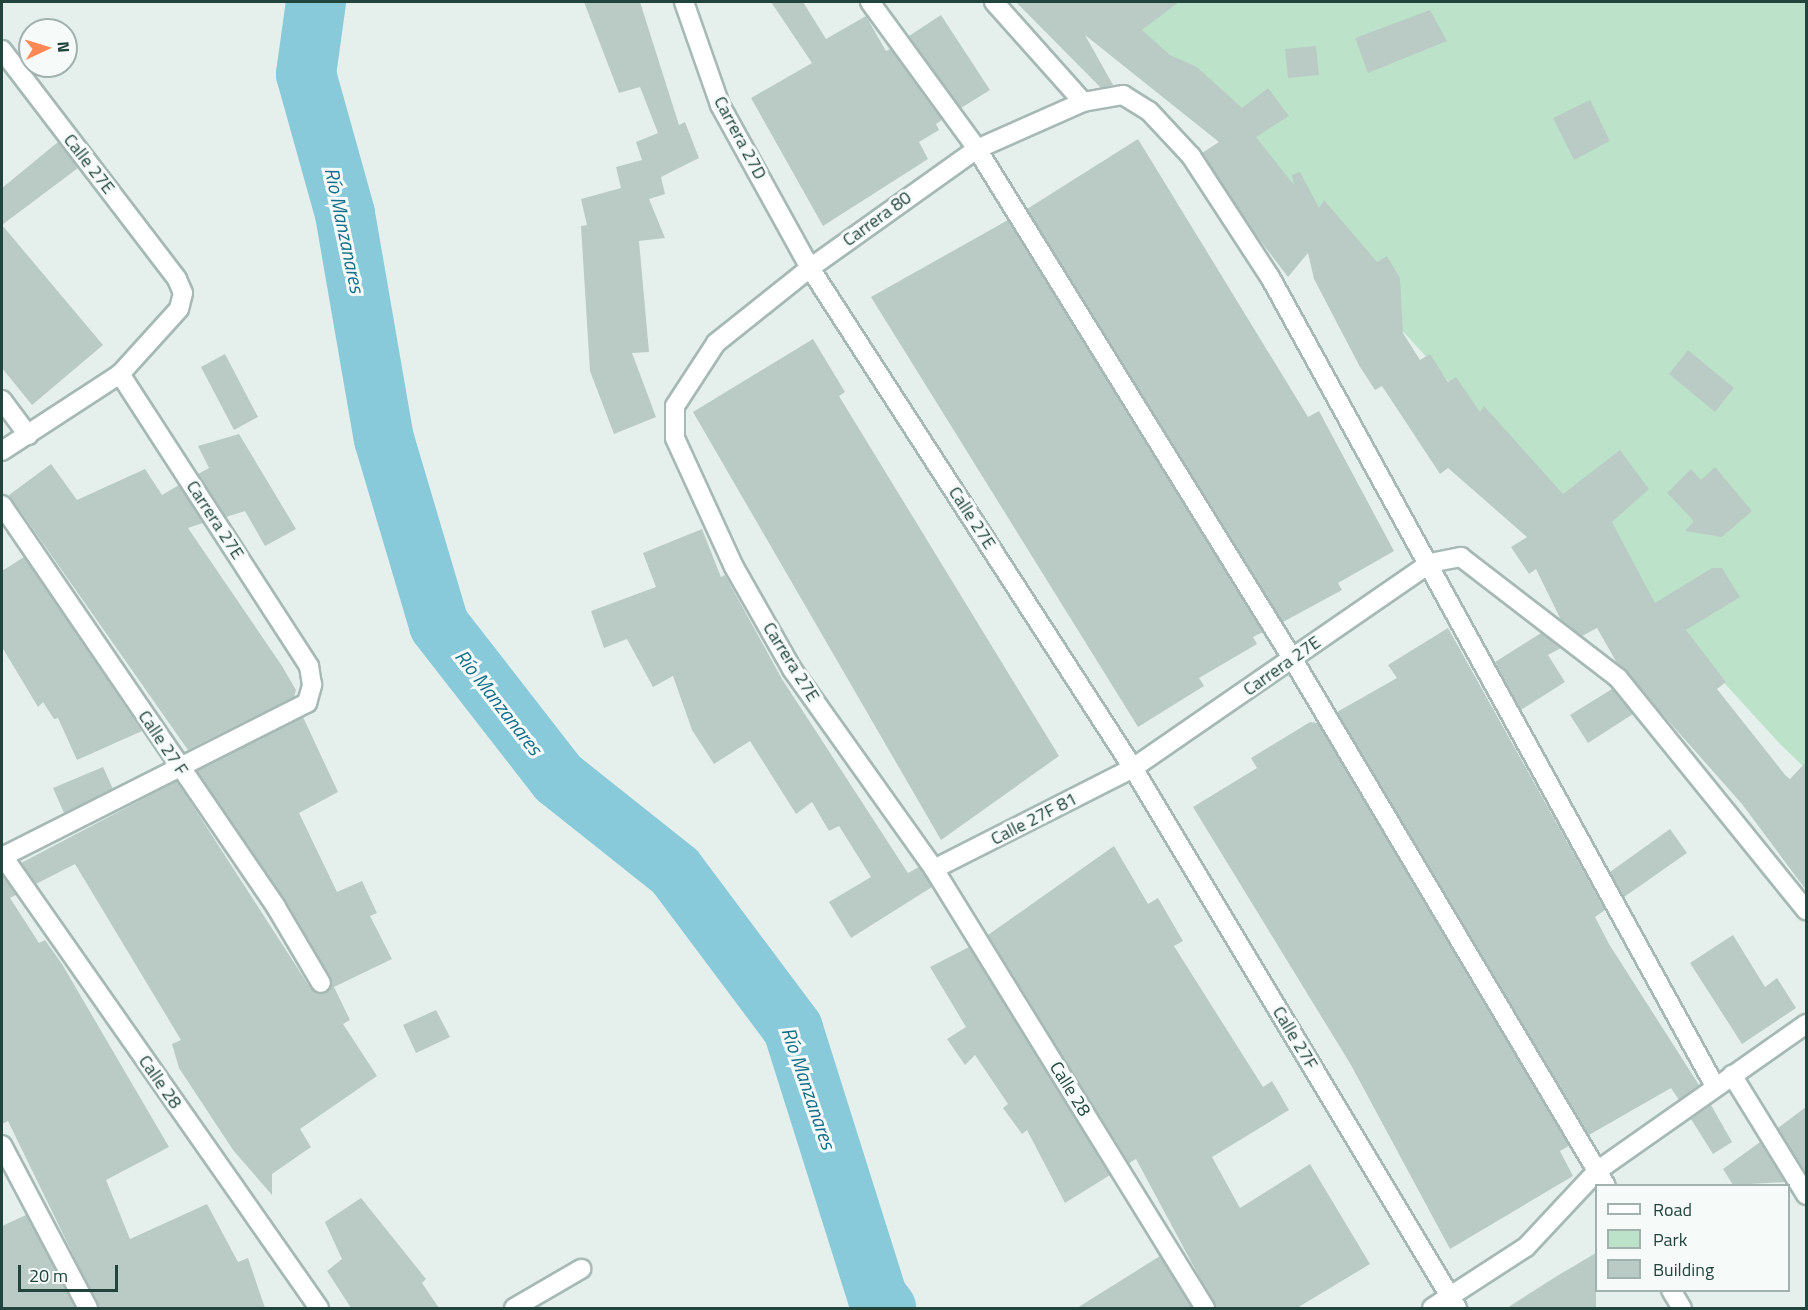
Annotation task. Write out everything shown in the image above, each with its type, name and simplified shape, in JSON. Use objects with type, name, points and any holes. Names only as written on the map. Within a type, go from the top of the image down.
[{"type":"street","name":"Carrera 27D","points":[[684,2],[720,105],[810,268]]},
{"type":"street","points":[[870,2],[977,149],[1292,658],[1602,1178],[1715,1086],[1806,1024]]},
{"type":"street","points":[[994,2],[1083,102]]},
{"type":"street","name":"Calle 27E","points":[[2,50],[177,279],[183,293],[179,309],[120,374]]},
{"type":"street","name":"Carrera 80","points":[[675,438],[675,406],[688,379],[716,343],[810,268],[977,149],[1083,102],[1123,95],[1149,111],[1191,156],[1270,277],[1430,563],[1715,1086]]},
{"type":"street","name":"Calle 27E","points":[[810,268],[1133,768]]},
{"type":"street","points":[[2,451],[120,374]]},
{"type":"street","name":"Carrera 27E","points":[[120,374],[309,666],[312,685],[307,704],[177,765]]},
{"type":"street","points":[[2,400],[28,435]]},
{"type":"street","name":"Carrera 27E","points":[[675,438],[734,567],[792,669],[934,869]]},
{"type":"street","name":"Calle 27 F","points":[[2,505],[177,765],[276,907],[321,983]]},
{"type":"street","points":[[1430,563],[1461,557],[1474,564],[1563,640],[1618,678],[1806,910]]},
{"type":"street","name":"Carrera 27E","points":[[1133,768],[1430,563]]},
{"type":"street","points":[[2,856],[177,765]]},
{"type":"street","name":"Calle 27F 81","points":[[934,869],[1133,768]]},
{"type":"street","name":"Calle 27F","points":[[1133,768],[1454,1304]]},
{"type":"street","name":"Calle 28","points":[[2,856],[319,1308]]},
{"type":"street","name":"Calle 28","points":[[934,869],[1205,1308]]},
{"type":"street","points":[[1732,1075],[1806,1195]]},
{"type":"street","points":[[2,1145],[88,1308]]},
{"type":"street","points":[[1432,1308],[1454,1304],[1526,1247],[1595,1184]]},
{"type":"street","points":[[514,1308],[581,1269]]},
{"type":"street","points":[[1672,1292],[1682,1308]]},
{"type":"green space","points":[[1102,2],[1806,2],[1806,769],[1780,744]]},
{"type":"building","points":[[584,2],[640,2],[679,125],[685,122],[699,158],[661,177],[665,194],[649,199],[665,238],[639,241],[649,352],[632,353],[656,417],[614,434],[590,371],[581,226],[587,225],[581,199],[621,188],[616,167],[642,160],[636,142],[658,133],[640,87],[619,93]]},
{"type":"building","points":[[771,2],[803,2],[826,39],[866,16],[886,51],[890,49],[942,120],[936,124],[939,130],[919,142],[928,159],[823,226],[751,98],[812,63]]},
{"type":"building","points":[[1016,2],[1179,2],[1142,30],[1170,55],[1197,67],[1242,108],[1268,88],[1289,116],[1256,137],[1294,185],[1292,175],[1300,172],[1319,208],[1324,200],[1377,262],[1387,256],[1400,278],[1403,333],[1420,360],[1430,354],[1448,382],[1456,377],[1480,412],[1484,406],[1563,494],[1620,450],[1649,489],[1612,522],[1655,603],[1712,568],[1722,568],[1740,597],[1686,630],[1726,682],[1717,689],[1786,776],[1790,779],[1806,762],[1806,890],[1742,804],[1617,663],[1597,628],[1582,636],[1561,620],[1536,569],[1529,574],[1511,547],[1527,537],[1448,468],[1440,474],[1382,386],[1375,390],[1360,367],[1314,279],[1308,253],[1288,277],[1256,235],[1202,153],[1219,142],[1085,35],[1113,85],[1101,88]]},
{"type":"building","points":[[1430,10],[1447,41],[1368,73],[1355,38]]},
{"type":"building","points":[[941,15],[990,90],[961,108],[909,36]]},
{"type":"building","points":[[1316,46],[1319,75],[1288,78],[1285,49]]},
{"type":"building","points":[[1590,100],[1610,141],[1574,160],[1553,118]]},
{"type":"building","points":[[1138,139],[1308,417],[1319,411],[1394,551],[1338,583],[1342,590],[1283,622],[1027,209]]},
{"type":"building","points":[[58,142],[78,168],[2,225],[2,188]]},
{"type":"building","points":[[1008,220],[1263,632],[1253,637],[1257,644],[1199,678],[1204,686],[1138,727],[871,297]]},
{"type":"building","points":[[2,225],[103,345],[32,405],[2,368]]},
{"type":"building","points":[[813,339],[845,392],[839,396],[1059,756],[941,840],[693,412]]},
{"type":"building","points":[[1688,350],[1734,388],[1715,412],[1669,374]]},
{"type":"building","points":[[225,354],[258,417],[234,430],[201,367]]},
{"type":"building","points":[[239,434],[296,529],[265,546],[245,511],[226,517],[198,474],[209,468],[198,446]]},
{"type":"building","points":[[51,464],[77,500],[145,469],[162,495],[179,485],[203,523],[188,528],[282,666],[296,690],[294,697],[188,750],[9,495]]},
{"type":"building","points":[[1715,467],[1752,511],[1722,537],[1685,531],[1694,521],[1667,493],[1691,469],[1701,480]]},
{"type":"building","points":[[702,529],[721,577],[725,575],[782,679],[908,873],[919,867],[932,887],[851,938],[829,902],[871,877],[839,826],[829,831],[812,802],[796,814],[750,741],[714,764],[692,730],[673,676],[653,687],[627,639],[604,648],[591,611],[656,587],[643,553]]},
{"type":"building","points":[[24,557],[142,731],[77,760],[58,718],[54,719],[43,702],[38,707],[2,647],[2,571]]},
{"type":"building","points":[[1448,628],[1605,910],[1595,917],[1609,944],[1699,1085],[1679,1100],[1671,1088],[1589,1135],[1337,712],[1397,678],[1388,665]]},
{"type":"building","points":[[1541,633],[1561,648],[1548,655],[1565,682],[1521,710],[1495,662]]},
{"type":"building","points":[[1612,689],[1633,714],[1588,743],[1570,715]]},
{"type":"building","points":[[303,717],[338,792],[299,813],[337,892],[362,881],[377,913],[370,916],[392,959],[334,987],[350,1020],[343,1024],[377,1076],[300,1129],[311,1147],[272,1174],[272,1195],[233,1150],[179,1068],[172,1044],[181,1040],[75,864],[36,884],[21,863],[177,781],[311,989],[326,993],[331,977],[197,771]]},
{"type":"building","points":[[1310,722],[1318,723],[1569,1146],[1560,1151],[1573,1176],[1450,1249],[1351,1065],[1193,807],[1257,768],[1251,758]]},
{"type":"building","points":[[103,767],[113,789],[64,813],[53,788]]},
{"type":"building","points":[[1670,829],[1687,853],[1624,897],[1610,872]]},
{"type":"building","points":[[1114,846],[1148,904],[1158,898],[1183,941],[1174,946],[1263,1087],[1272,1081],[1289,1110],[1212,1157],[1240,1208],[1310,1164],[1370,1264],[1297,1308],[1216,1308],[1136,1159],[1129,1163],[988,935]]},
{"type":"building","points":[[2,874],[16,895],[10,898],[39,943],[45,940],[62,964],[169,1147],[106,1180],[130,1239],[207,1204],[238,1262],[248,1258],[265,1308],[99,1308],[8,1121],[2,1124]]},
{"type":"building","points":[[1733,935],[1765,987],[1777,978],[1796,1008],[1742,1044],[1690,963]]},
{"type":"building","points":[[969,947],[1110,1175],[1065,1203],[1027,1130],[1022,1134],[1003,1108],[1008,1104],[975,1055],[965,1065],[947,1039],[966,1027],[930,967]]},
{"type":"building","points":[[436,1010],[450,1037],[416,1053],[403,1025]]},
{"type":"building","points":[[1711,1105],[1732,1142],[1713,1154],[1691,1119]]},
{"type":"building","points":[[1806,1107],[1806,1170],[1804,1171],[1778,1128]]},
{"type":"building","points":[[1760,1142],[1785,1182],[1732,1184],[1723,1169]]},
{"type":"building","points":[[361,1198],[426,1279],[422,1283],[439,1308],[351,1308],[327,1271],[342,1259],[325,1222]]},
{"type":"building","points":[[26,1215],[76,1308],[2,1308],[2,1226]]},
{"type":"building","points":[[1595,1254],[1596,1308],[1507,1308]]},
{"type":"building","points":[[1160,1256],[1192,1308],[1077,1308]]},
{"type":"waterway","name":"Río Manzanares","points":[[316,2],[306,74],[345,214],[384,439],[439,625],[558,778],[675,871],[793,1029],[878,1298],[886,1308]]}]
